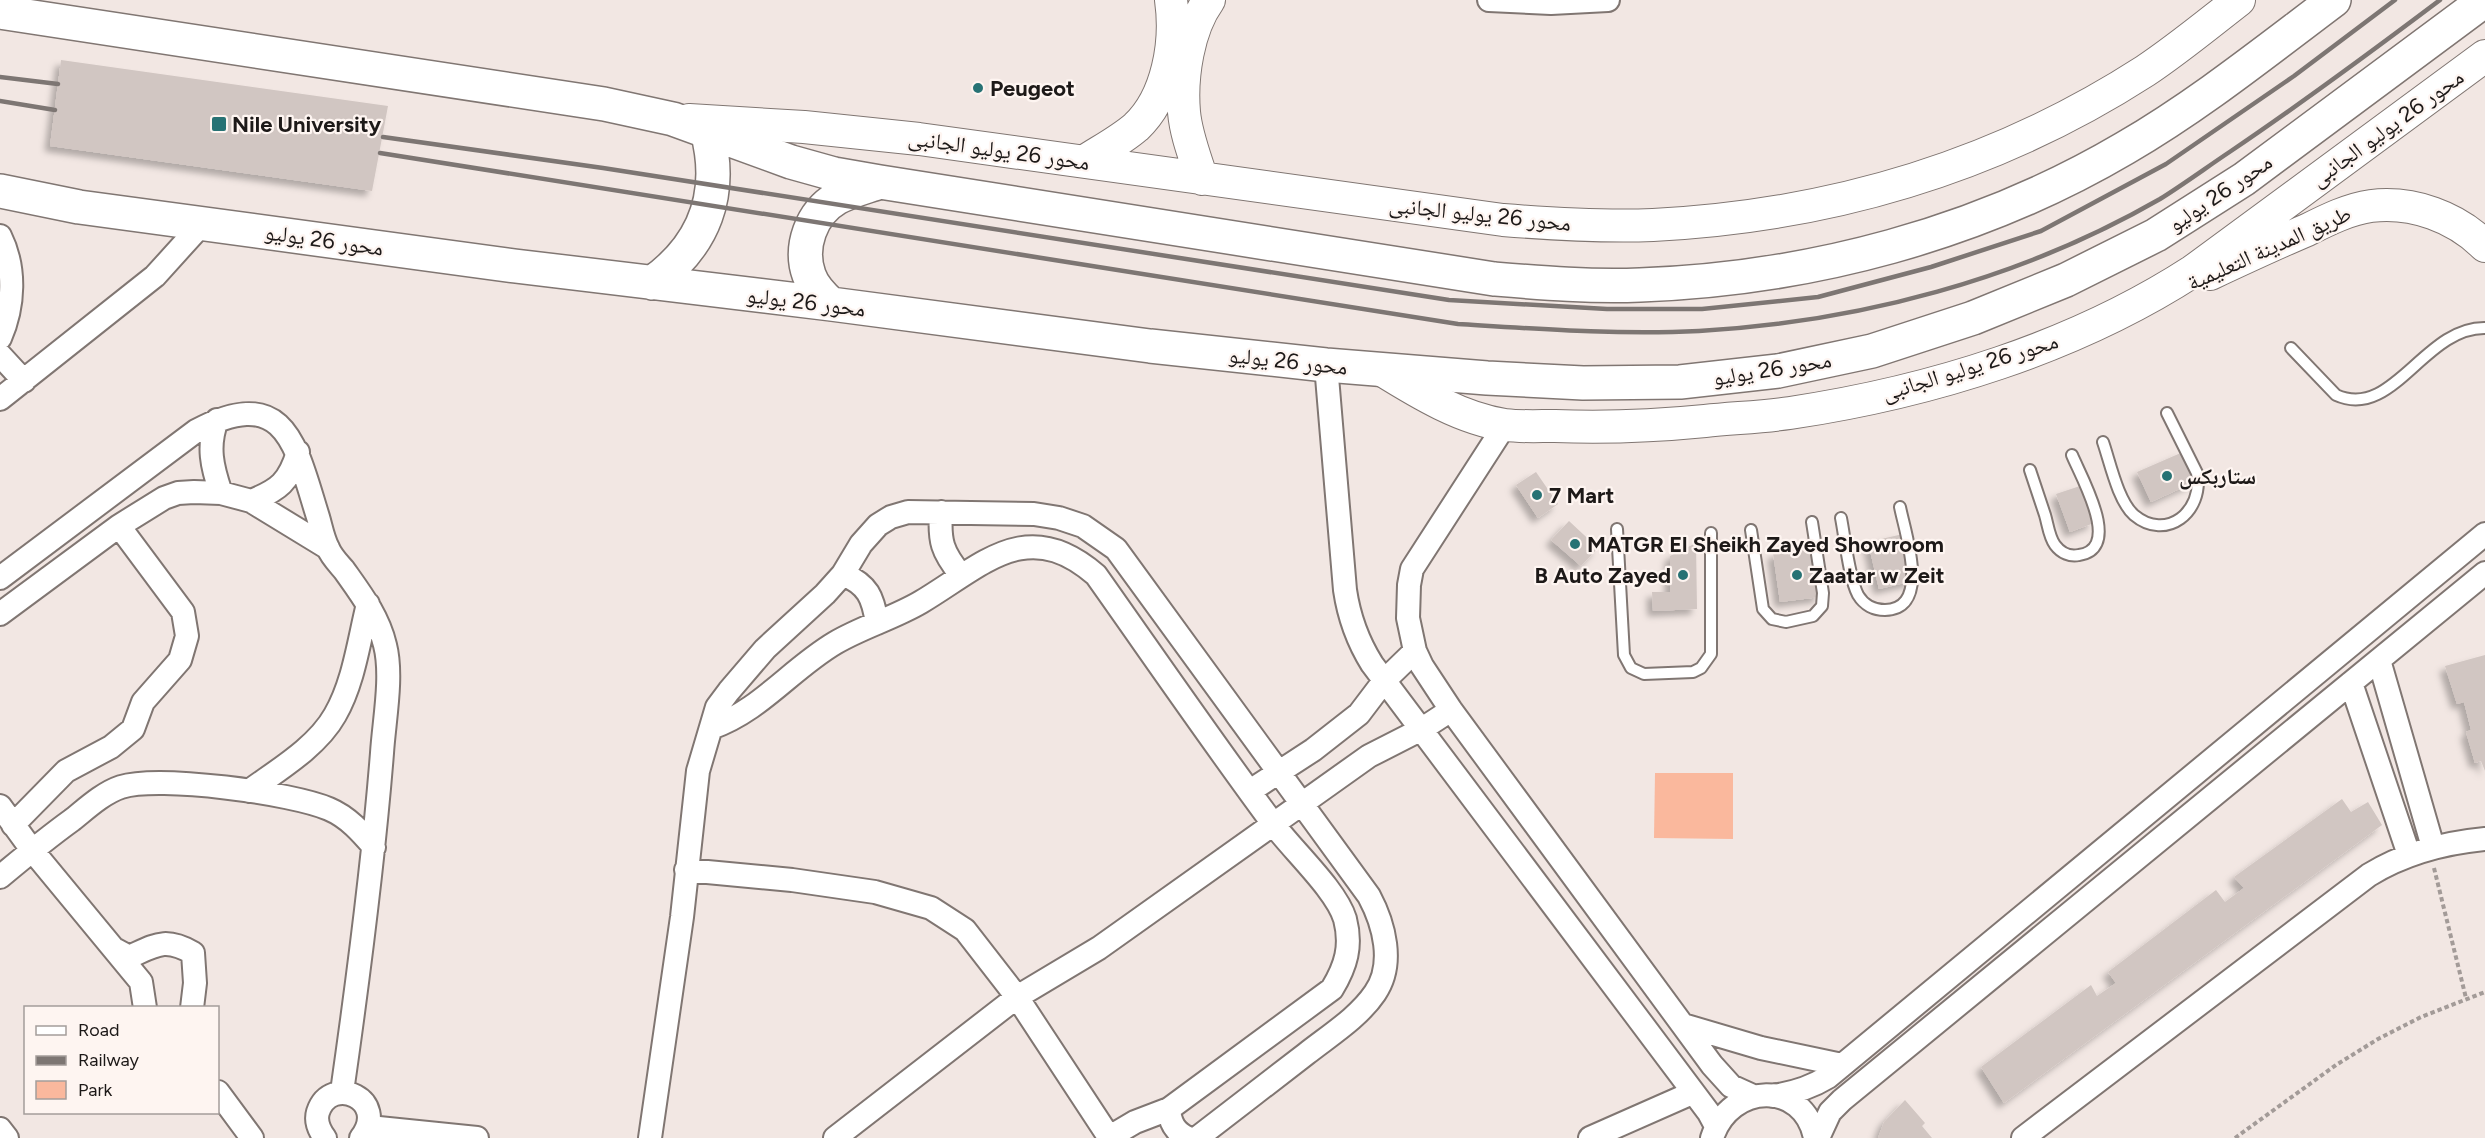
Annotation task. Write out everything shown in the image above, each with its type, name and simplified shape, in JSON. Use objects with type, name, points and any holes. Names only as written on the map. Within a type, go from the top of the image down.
[{"type":"highway","points":[[0,12],[593,102],[673,119],[791,162],[834,174],[880,182],[1494,279],[1587,285],[1639,285],[1712,281],[1784,271],[1855,256],[1964,222],[2060,183],[2186,110],[2334,0]]},
{"type":"highway","name":"محور 26 يوليو","points":[[0,191],[79,207],[203,224],[1149,346],[1382,370],[1583,383],[1680,382],[1778,371],[1872,351],[1973,318],[2066,280],[2156,235],[2244,179],[2485,0]]},
{"type":"highway","points":[[652,283],[666,273],[684,254],[699,232],[706,216],[714,182],[712,147],[707,131]]},
{"type":"highway","points":[[831,304],[818,292],[807,268],[806,241],[812,224],[823,209],[837,198],[880,182]]},
{"type":"main road","points":[[1085,161],[1136,127],[1158,95],[1172,46],[1174,26],[1171,0]]},
{"type":"main road","points":[[1202,179],[1188,136],[1184,112],[1184,89],[1192,40],[1198,20],[1209,0]]},
{"type":"main road","name":"محور 26 يوليو الجانبى","points":[[673,119],[804,127],[920,139],[1503,220],[1578,225],[1652,225],[1727,219],[1801,209],[1875,192],[1946,169],[2015,141],[2082,108],[2146,70],[2239,0]]},
{"type":"main road","name":"محور 26 يوليو الجانبى","points":[[1382,370],[1436,401],[1505,425],[1608,428],[1652,427],[1790,412],[1884,395],[1976,370],[2067,338],[2151,299],[2193,271],[2485,56]]},
{"type":"main road","name":"طريق المدينة التعليمية","points":[[2151,299],[2344,213],[2371,206],[2398,206],[2426,210],[2451,220],[2475,235],[2485,246]]},
{"type":"street","points":[[1489,0],[1551,3],[1608,0]]},
{"type":"street","points":[[0,399],[155,276],[203,224]]},
{"type":"street","points":[[0,236],[11,271],[11,298],[6,325],[0,338]]},
{"type":"street","points":[[0,355],[24,381]]},
{"type":"street","points":[[1326,365],[1348,611],[1363,650],[1709,1113],[1714,1132]]},
{"type":"street","points":[[0,578],[196,431],[217,420],[241,413],[259,414],[275,421],[286,433],[298,452],[328,548],[368,604],[381,630],[388,665],[374,847],[342,1092]]},
{"type":"street","points":[[217,420],[211,435],[211,451],[213,470],[221,493]]},
{"type":"street","points":[[1505,425],[1412,569],[1407,602],[1410,635],[1415,651],[1422,666],[1451,710],[1721,1076],[1731,1086],[1763,1096],[1787,1100],[1808,1118],[1817,1138]]},
{"type":"street","points":[[250,501],[266,495],[285,482],[292,472],[298,452]]},
{"type":"street","points":[[0,614],[119,526],[164,498],[178,493],[221,493],[250,501],[328,548]]},
{"type":"street","points":[[650,1138],[680,928],[698,771],[717,707],[747,668],[804,615],[843,574],[861,544],[878,525],[891,517],[908,512],[1035,514],[1059,518],[1083,526],[1116,549],[1369,896],[1380,918],[1385,938],[1385,966],[1376,992],[1351,1019],[1197,1138]]},
{"type":"street","points":[[941,512],[940,535],[943,550],[961,574]]},
{"type":"street","points":[[13,825],[66,771],[111,747],[133,729],[143,702],[180,660],[187,636],[183,612],[119,526]]},
{"type":"street","points":[[1714,1132],[1731,1107],[1763,1096],[1793,1093],[1811,1087],[1842,1065],[2485,534]]},
{"type":"street","points":[[686,870],[792,880],[875,892],[931,908],[965,930],[1017,997],[1109,1138],[1136,1122],[1169,1109],[1332,988],[1345,967],[1348,942],[1345,918],[1333,896],[1272,823],[1096,575],[1077,558],[1054,549],[1034,547],[1001,554],[982,562],[912,608],[834,643],[802,666],[746,713],[711,728]]},
{"type":"street","points":[[2439,572],[2460,594]]},
{"type":"street","points":[[1817,1138],[1830,1112],[1842,1100],[2485,573]]},
{"type":"street","points":[[843,574],[857,580],[868,591],[874,605],[877,623]]},
{"type":"street","points":[[249,791],[314,741],[335,716],[349,680],[368,604]]},
{"type":"street","points":[[1250,791],[1359,714],[1384,681],[1415,651]]},
{"type":"street","points":[[2379,660],[2424,850]]},
{"type":"street","points":[[2351,683],[2424,850]]},
{"type":"street","points":[[835,1138],[1017,997],[1099,948],[1369,756],[1422,729],[1451,710]]},
{"type":"street","points":[[0,877],[99,799],[121,787],[143,783],[249,791],[329,809],[353,823],[374,847]]},
{"type":"street","points":[[0,806],[32,850],[141,981],[146,1006]]},
{"type":"street","points":[[2023,1138],[2369,875],[2424,850],[2485,839]]},
{"type":"street","points":[[116,950],[129,957],[161,942],[184,947],[193,953],[195,982],[192,1006]]},
{"type":"street","points":[[1683,1025],[1761,1048],[1842,1065]]},
{"type":"street","points":[[318,1135],[317,1117],[321,1105],[329,1096],[342,1092],[354,1095],[364,1102],[369,1114],[365,1132],[477,1138]]},
{"type":"street","points":[[219,1093],[252,1138]]},
{"type":"street","points":[[1590,1138],[1692,1093]]},
{"type":"street","points":[[1169,1109],[1173,1127],[1188,1138]]},
{"type":"street","points":[[0,1129],[7,1138]]},
{"type":"lane","points":[[2291,348],[2336,395],[2345,399],[2365,400],[2383,391],[2445,340],[2459,332],[2485,328]]},
{"type":"lane","points":[[2103,442],[2122,498],[2133,514],[2149,523],[2168,524],[2177,521],[2185,516],[2196,501],[2199,482],[2197,473],[2167,413]]},
{"type":"lane","points":[[2030,471],[2052,542],[2062,553],[2077,556],[2085,554],[2091,551],[2100,538],[2100,524],[2072,455]]},
{"type":"lane","points":[[1841,518],[1857,594],[1871,607],[1889,610],[1899,607],[1906,601],[1914,583],[1899,507]]},
{"type":"lane","points":[[1751,530],[1763,609],[1772,619],[1786,622],[1813,616],[1822,606],[1823,593],[1812,522]]},
{"type":"lane","points":[[1617,529],[1624,655],[1631,668],[1644,674],[1693,672],[1701,668],[1711,654],[1711,533]]},
{"type":"path","points":[[2424,850],[2466,998]]},
{"type":"path","points":[[2235,1138],[2336,1065],[2378,1039],[2421,1017],[2485,992]]},
{"type":"green space","points":[[1655,773],[1733,773],[1733,839],[1654,838]]},
{"type":"building","name":"Nile University","points":[[61,60],[388,106],[372,191],[50,146]]},
{"type":"building","name":"ستاربكس","points":[[2183,452],[2197,481],[2151,502],[2137,472]]},
{"type":"building","name":"7 Mart","points":[[1536,472],[1558,504],[1538,518],[1516,485]]},
{"type":"building","points":[[2080,486],[2094,523],[2070,532],[2056,494]]},
{"type":"building","name":"MATGR El Sheikh Zayed Showroom","points":[[1569,521],[1598,548],[1581,566],[1551,540]]},
{"type":"building","points":[[1903,534],[1913,581],[1879,589],[1868,542]]},
{"type":"building","name":"B Auto Zayed","points":[[1696,543],[1697,609],[1653,611],[1652,592],[1670,592],[1670,556]]},
{"type":"building","name":"Zaatar w Zeit","points":[[1814,548],[1820,597],[1780,602],[1773,553]]},
{"type":"building","points":[[2485,655],[2485,771],[2481,761],[2475,763],[2466,732],[2471,730],[2464,702],[2457,704],[2445,666]]},
{"type":"building","points":[[2342,799],[2351,812],[2368,802],[2382,825],[2004,1103],[1981,1067],[2091,985],[2097,996],[2116,983],[2108,972],[2216,890],[2225,902],[2244,888],[2234,877]]},
{"type":"building","points":[[1905,1100],[1925,1123],[1922,1126],[1932,1138],[1878,1138],[1884,1122]]},
{"type":"railway","points":[[383,137],[603,168],[1449,300],[1607,309],[1702,309],[1818,297],[1931,267],[2041,231],[2166,164],[2294,76],[2395,0]]},
{"type":"railway","points":[[380,153],[1458,324],[1609,332],[1699,331],[1819,318],[1879,306],[1937,292],[1995,274],[2052,252],[2160,199],[2258,133],[2440,0]]},
{"type":"railway","points":[[0,77],[58,84]]},
{"type":"railway","points":[[0,101],[55,110]]},
{"type":"place","name":"Peugeot","points":[[978,88]]},
{"type":"place","name":"Nile University","points":[[219,124]]},
{"type":"place","name":"ستاربكس","points":[[2167,476]]},
{"type":"place","name":"7 Mart","points":[[1537,495]]},
{"type":"place","name":"MATGR El Sheikh Zayed Showroom","points":[[1575,544]]},
{"type":"place","name":"B Auto Zayed","points":[[1683,575]]},
{"type":"place","name":"Zaatar w Zeit","points":[[1797,575]]}]
